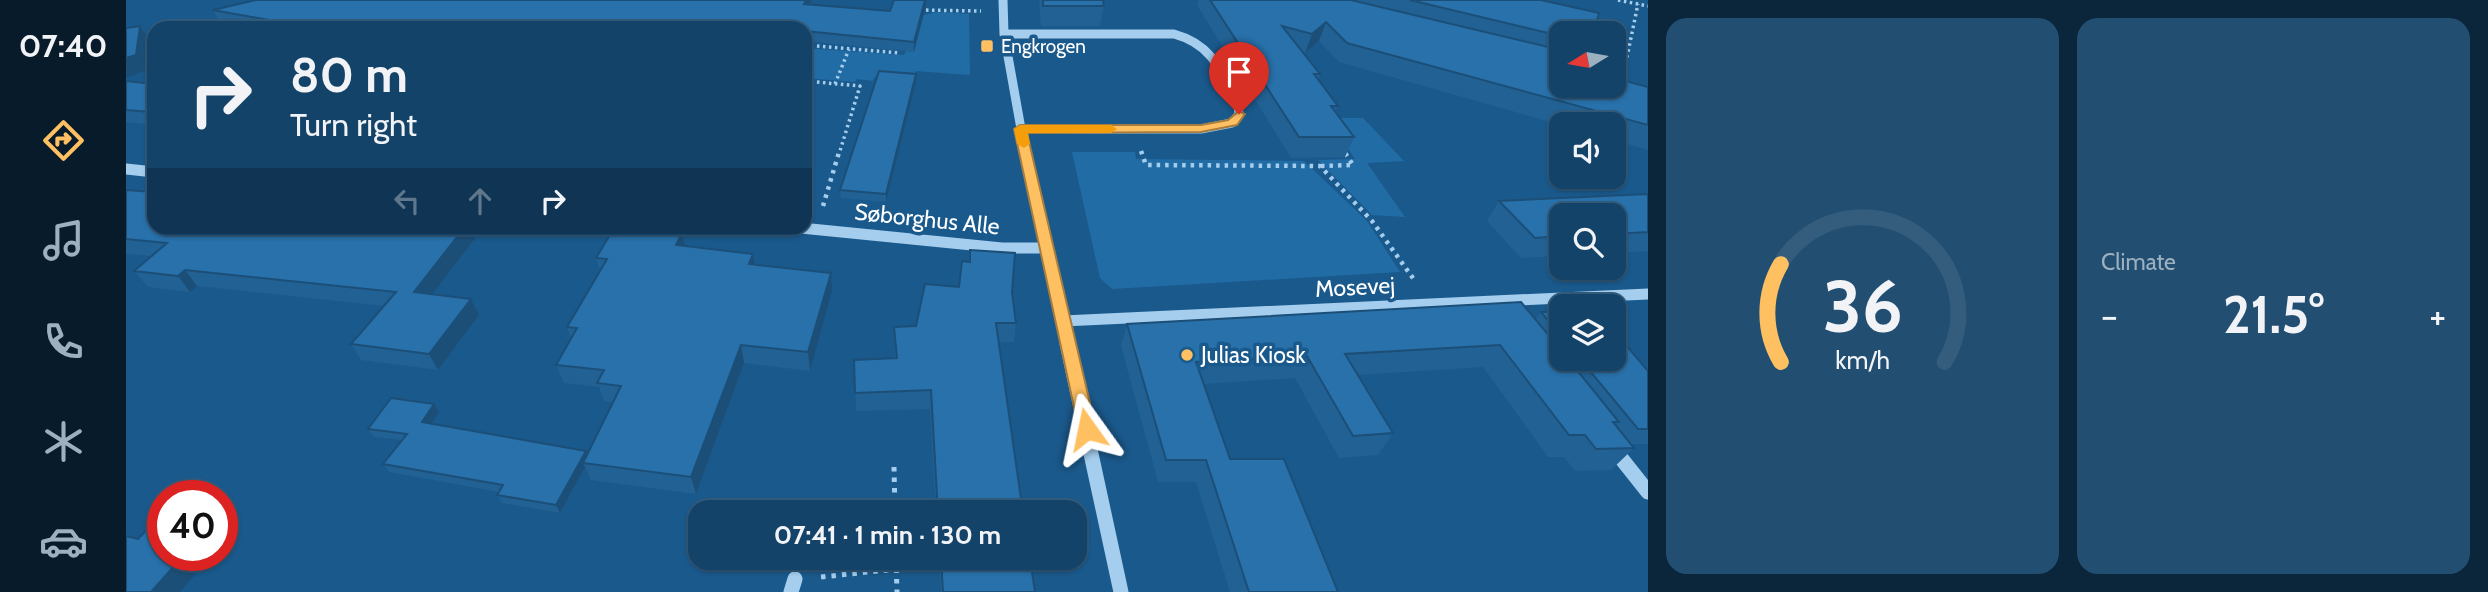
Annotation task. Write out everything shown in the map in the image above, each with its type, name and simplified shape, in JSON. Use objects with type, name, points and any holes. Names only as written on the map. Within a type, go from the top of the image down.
[{"type":"street","points":[[1003,6],[1004,34],[1020,129],[1121,592]]},
{"type":"street","points":[[1004,34],[1174,34],[1191,37],[1203,44],[1238,106],[1239,114],[1233,123],[1201,129],[1020,129]]},
{"type":"street","points":[[126,169],[147,171]]},
{"type":"street","name":"Søborghus Alle","points":[[812,229],[1002,248],[1048,248]]},
{"type":"street","name":"Mosevej","points":[[1063,321],[1431,304],[1502,307],[1648,294]]},
{"type":"street","points":[[1606,439],[1648,492]]},
{"type":"path","points":[[1618,0],[1648,6]]},
{"type":"path","points":[[1626,62],[1638,4]]},
{"type":"path","points":[[915,11],[1003,6]]},
{"type":"path","points":[[812,46],[900,53]]},
{"type":"path","points":[[835,84],[849,49]]},
{"type":"path","points":[[812,82],[860,86],[816,229]]},
{"type":"path","points":[[1132,129],[1146,165],[1353,165],[1340,146]]},
{"type":"path","points":[[1320,166],[1372,221],[1431,304]]},
{"type":"path","points":[[894,467],[895,500]]},
{"type":"path","points":[[793,586],[891,570]]},
{"type":"path","points":[[897,570],[897,592]]},
{"type":"shaded area","points":[[937,12],[969,14],[970,75],[916,71],[913,79],[874,77],[873,81],[857,79],[855,82],[812,79],[812,48],[904,55],[907,49],[914,50],[924,15]]},
{"type":"shaded area","points":[[1327,118],[1363,118],[1404,161],[1367,163],[1405,217],[1372,215],[1318,160],[1355,159]]},
{"type":"shaded area","points":[[1072,152],[1135,152],[1136,159],[1304,161],[1367,221],[1400,272],[1112,289],[1100,278]]},
{"type":"building","points":[[256,0],[806,0],[804,4],[890,11],[894,0],[925,0],[914,42],[812,32],[812,21],[275,21],[213,10]]},
{"type":"building","points":[[1043,0],[1103,0],[1104,6],[1043,6]]},
{"type":"building","points":[[1210,0],[1351,0],[1549,47],[1549,98],[1626,98],[1626,81],[1648,87],[1648,125],[1626,119],[1626,112],[1600,112],[1347,43],[1326,22],[1312,34],[1282,26],[1320,74],[1314,74],[1338,106],[1331,106],[1354,137],[1299,137]]},
{"type":"building","points":[[1410,0],[1541,0],[1599,13],[1597,21],[1549,21],[1549,33]]},
{"type":"building","points":[[140,26],[136,55],[126,58],[126,28]]},
{"type":"building","points":[[879,71],[916,74],[886,194],[840,190]]},
{"type":"building","points":[[126,81],[147,83],[147,112],[126,110]]},
{"type":"building","points":[[126,190],[147,192],[147,235],[459,235],[414,292],[471,299],[429,354],[351,344],[396,292],[185,270],[178,276],[134,271],[167,243],[126,239]]},
{"type":"building","points":[[1648,194],[1648,232],[1626,233],[1626,203],[1549,203],[1549,237],[1535,238],[1499,201]]},
{"type":"building","points":[[610,235],[681,235],[676,245],[753,254],[749,264],[831,273],[808,352],[741,345],[691,477],[583,463],[621,386],[597,383],[604,370],[556,365],[577,328],[567,327],[607,259],[596,258]]},
{"type":"building","points":[[970,250],[1015,253],[1012,292],[1016,323],[996,323],[1021,500],[937,500],[931,390],[855,393],[854,360],[897,358],[894,327],[916,326],[925,284],[959,287],[962,261],[970,262]]},
{"type":"building","points":[[1521,302],[1549,336],[1549,371],[1578,371],[1619,422],[1613,422],[1634,448],[1596,449],[1585,435],[1569,435],[1500,345],[1345,354],[1393,433],[1353,436],[1307,356],[1196,362],[1230,459],[1284,459],[1338,592],[1249,592],[1206,460],[1166,460],[1127,324]]},
{"type":"building","points":[[1541,312],[1549,312],[1549,322]]},
{"type":"building","points":[[1626,345],[1648,371],[1648,429],[1638,429],[1590,371],[1626,371]]},
{"type":"building","points":[[391,398],[434,404],[422,422],[586,451],[556,505],[497,495],[503,485],[383,464],[407,434],[368,429]]},
{"type":"building","points":[[147,530],[147,571],[170,571],[151,592],[126,592],[126,536],[138,539]]},
{"type":"building","points":[[942,570],[1032,570],[1035,592],[943,592]]},
{"type":"slow traffic","points":[[1024,144],[1020,129],[1111,129]]},
{"type":"place","name":"Engkrogen","points":[[987,46]]},
{"type":"place","name":"Julias Kiosk","points":[[1187,355]]},
{"type":"route","points":[[1087,429],[1020,129],[1201,129],[1233,123],[1239,114]]}]
